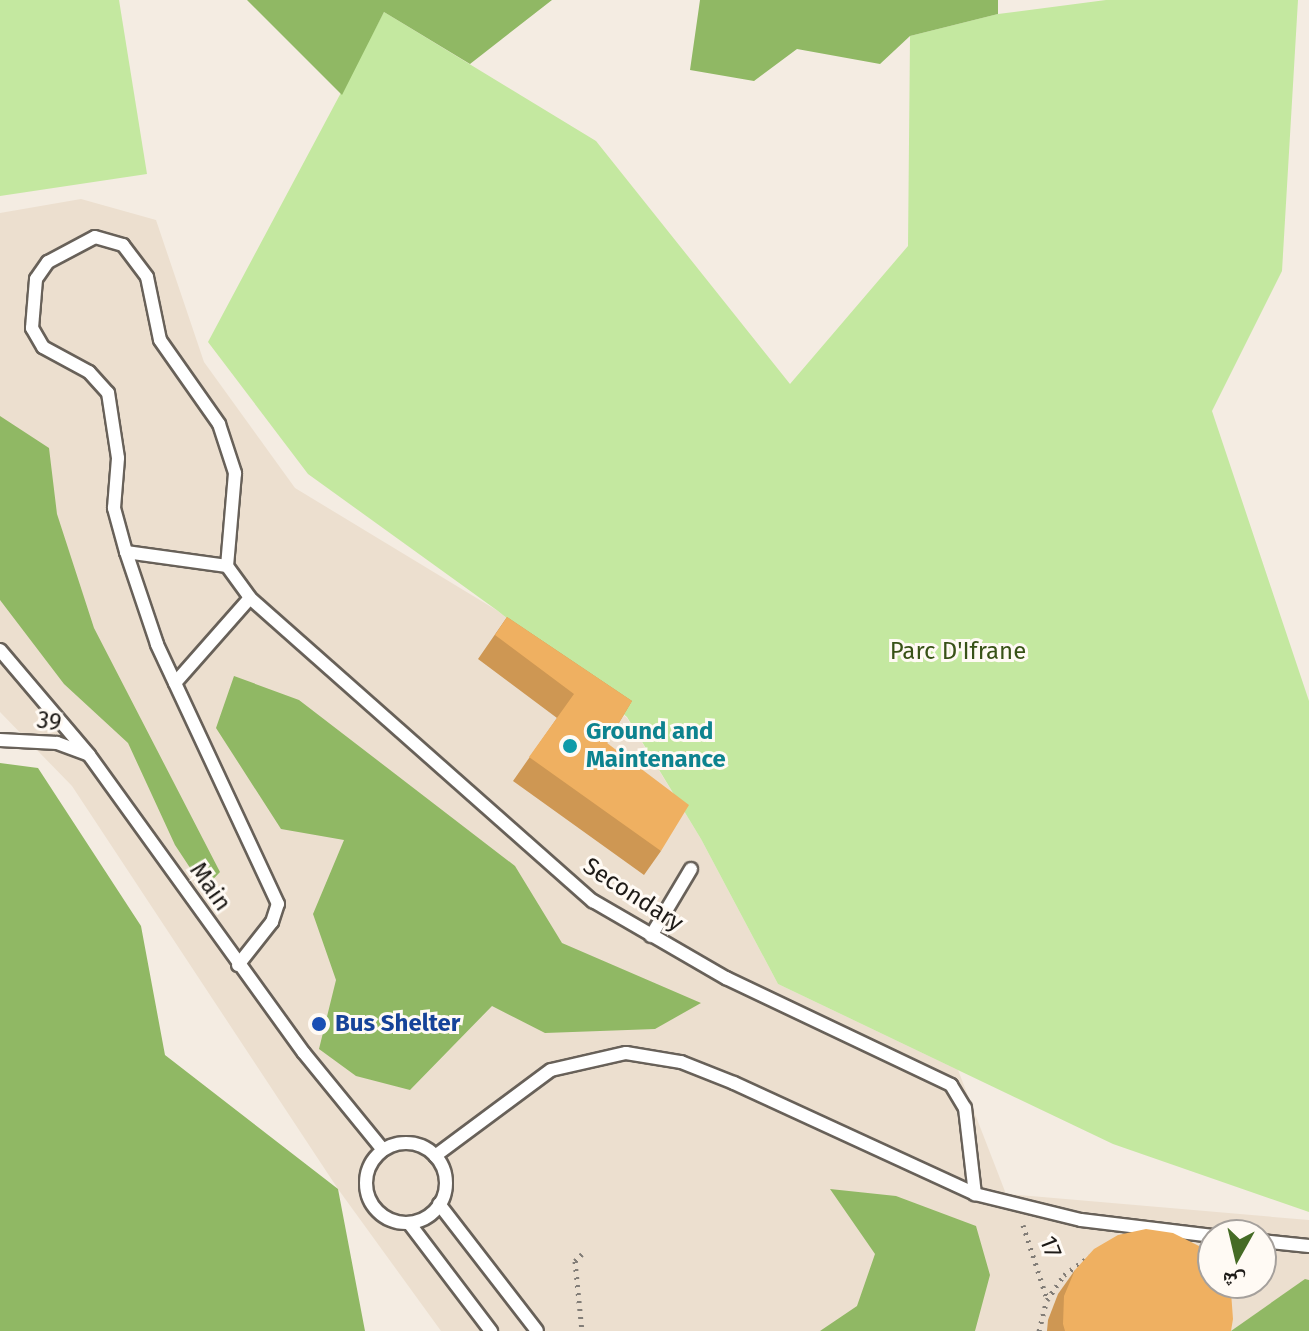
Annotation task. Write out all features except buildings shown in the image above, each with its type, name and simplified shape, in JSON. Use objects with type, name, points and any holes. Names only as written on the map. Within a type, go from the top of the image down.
[{"type":"lane","points":[[126,552],[227,566],[235,473],[219,424],[160,340],[147,277],[123,245],[95,237],[48,262],[36,279],[32,328],[43,347],[89,372],[108,393],[118,458],[114,508],[126,552],[175,683],[278,904],[272,922],[238,965]]},
{"type":"lane","name":"Secondary","points":[[227,566],[250,598],[593,901],[726,978],[951,1085],[965,1108],[975,1194]]},
{"type":"lane","points":[[175,683],[250,598]]},
{"type":"lane","name":"Main","points":[[0,650],[89,755],[238,965],[383,1150]]},
{"type":"lane","name":"39","points":[[0,740],[57,743],[89,755]]},
{"type":"lane","points":[[651,936],[691,869]]},
{"type":"lane","points":[[435,1156],[551,1070],[626,1053],[681,1062],[734,1083],[975,1194],[1017,1206],[1197,1234]]},
{"type":"lane","points":[[409,1223],[439,1204],[445,1174],[435,1156],[405,1143],[383,1150],[368,1171],[368,1196],[384,1216],[409,1223],[491,1331]]},
{"type":"lane","points":[[439,1204],[537,1331]]},
{"type":"lane","points":[[1277,1243],[1309,1246]]},
{"type":"path","name":"17","points":[[1017,1206],[1047,1300]]},
{"type":"path","points":[[1039,1331],[1047,1300],[1064,1275],[1101,1252]]},
{"type":"path","points":[[582,1254],[575,1261],[582,1331]]},
{"type":"shaded area","points":[[81,199],[156,220],[204,362],[295,488],[498,611],[627,718],[701,839],[778,984],[958,1070],[1006,1194],[1309,1220],[1309,1331],[441,1331],[338,1189],[72,786],[0,712],[0,213]]},
{"type":"green space","points":[[0,0],[119,0],[147,174],[0,196]]},
{"type":"green space","points":[[247,0],[552,0],[470,64],[384,12],[342,95]]},
{"type":"green space","points":[[700,0],[998,0],[998,14],[910,36],[880,64],[797,49],[754,81],[690,70]]},
{"type":"green space","name":"Parc D'Ifrane","points":[[1106,0],[1298,0],[1282,271],[1212,411],[1309,701],[1309,1212],[1113,1144],[778,984],[701,839],[627,717],[498,611],[308,474],[208,342],[384,12],[596,141],[790,384],[908,246],[910,36],[998,14]]},
{"type":"green space","points":[[0,416],[49,448],[57,514],[94,628],[220,872],[204,889],[175,845],[128,743],[64,684],[0,600]]},
{"type":"green space","points":[[234,676],[299,700],[515,866],[562,943],[701,1003],[655,1029],[545,1033],[492,1006],[410,1090],[356,1076],[319,1049],[336,980],[313,914],[344,840],[281,829],[216,728]]},
{"type":"green space","points":[[0,763],[38,768],[141,926],[165,1055],[338,1189],[365,1331],[0,1331]]},
{"type":"green space","points":[[830,1189],[896,1196],[976,1226],[990,1275],[975,1331],[820,1331],[857,1306],[875,1254]]},
{"type":"green space","points":[[1305,1279],[1309,1280],[1309,1331],[1231,1331],[1277,1299]]},
{"type":"place","name":"Ground and Maintenance","points":[[570,746]]},
{"type":"place","name":"Bus Shelter","points":[[319,1024]]}]
